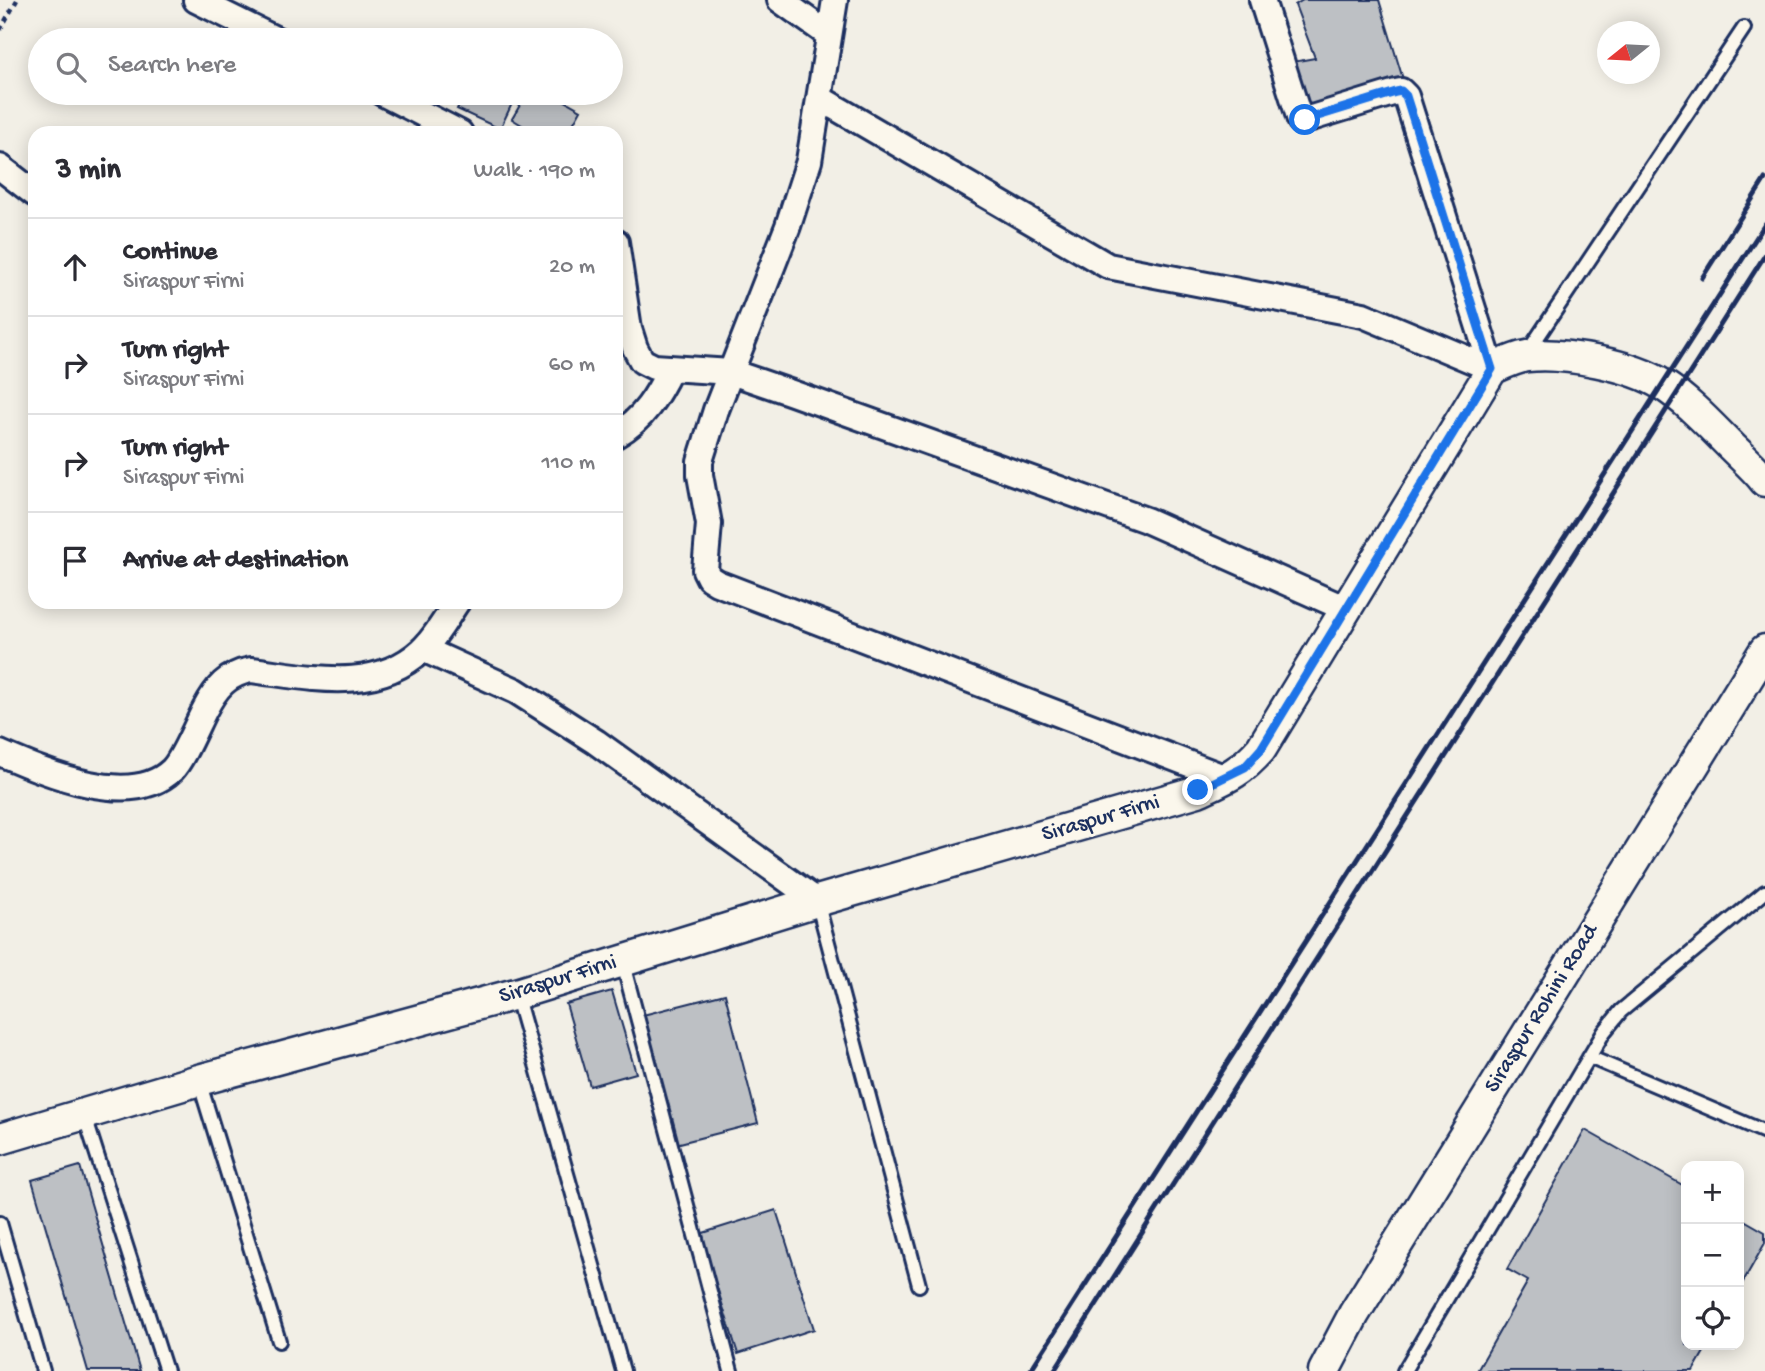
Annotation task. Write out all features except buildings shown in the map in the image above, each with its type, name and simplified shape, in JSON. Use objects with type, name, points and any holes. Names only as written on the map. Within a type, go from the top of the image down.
[{"type":"street","points":[[196,0],[253,28]]},
{"type":"street","points":[[780,0],[829,35]]},
{"type":"street","points":[[835,0],[809,161],[788,226],[730,372],[700,461],[709,524],[704,560],[709,578],[1226,778]]},
{"type":"street","points":[[1262,0],[1300,120],[1396,92],[1401,91],[1406,96],[1492,369]]},
{"type":"street","points":[[821,99],[1108,266],[1363,315],[1492,369],[1525,356],[1559,355],[1634,371],[1662,384],[1701,416],[1765,480]]},
{"type":"street","points":[[405,105],[446,126]]},
{"type":"street","points":[[0,167],[28,189]]},
{"type":"street","points":[[623,289],[629,329],[635,348],[642,361],[654,367],[730,372],[1146,520],[1346,609]]},
{"type":"street","points":[[623,430],[642,416],[655,400],[671,368]]},
{"type":"street","name":"Siraspur Firni","points":[[0,1139],[199,1080],[516,993],[817,901],[1198,790],[1226,778],[1245,767],[1261,749],[1492,369]]},
{"type":"street","points":[[0,753],[40,770],[86,784],[123,787],[144,785],[162,779],[175,767],[216,689],[229,677],[251,670],[336,680],[386,673],[403,666],[423,649],[452,609]]},
{"type":"street","points":[[423,649],[516,691],[573,727],[817,901]]},
{"type":"street","name":"Siraspur Rohini Road","points":[[1324,1371],[1354,1314],[1765,650]]},
{"type":"lane","points":[[1525,356],[1744,27]]},
{"type":"lane","points":[[1404,1371],[1604,1032],[1621,1011],[1765,892]]},
{"type":"lane","points":[[817,901],[919,1285]]},
{"type":"lane","points":[[622,960],[732,1371]]},
{"type":"lane","points":[[516,993],[623,1371]]},
{"type":"lane","points":[[1589,1058],[1765,1132]]},
{"type":"lane","points":[[199,1080],[279,1341]]},
{"type":"lane","points":[[84,1114],[166,1371]]},
{"type":"lane","points":[[0,1223],[43,1371]]},
{"type":"path","points":[[0,30],[17,0]]},
{"type":"railway","points":[[1702,278],[1765,179]]},
{"type":"railway","points":[[1030,1371],[1765,224]]},
{"type":"railway","points":[[1054,1371],[1765,255]]},
{"type":"route","points":[[1198,790],[1245,767],[1261,749],[1492,369],[1406,96],[1401,91],[1396,92],[1305,120]]}]
